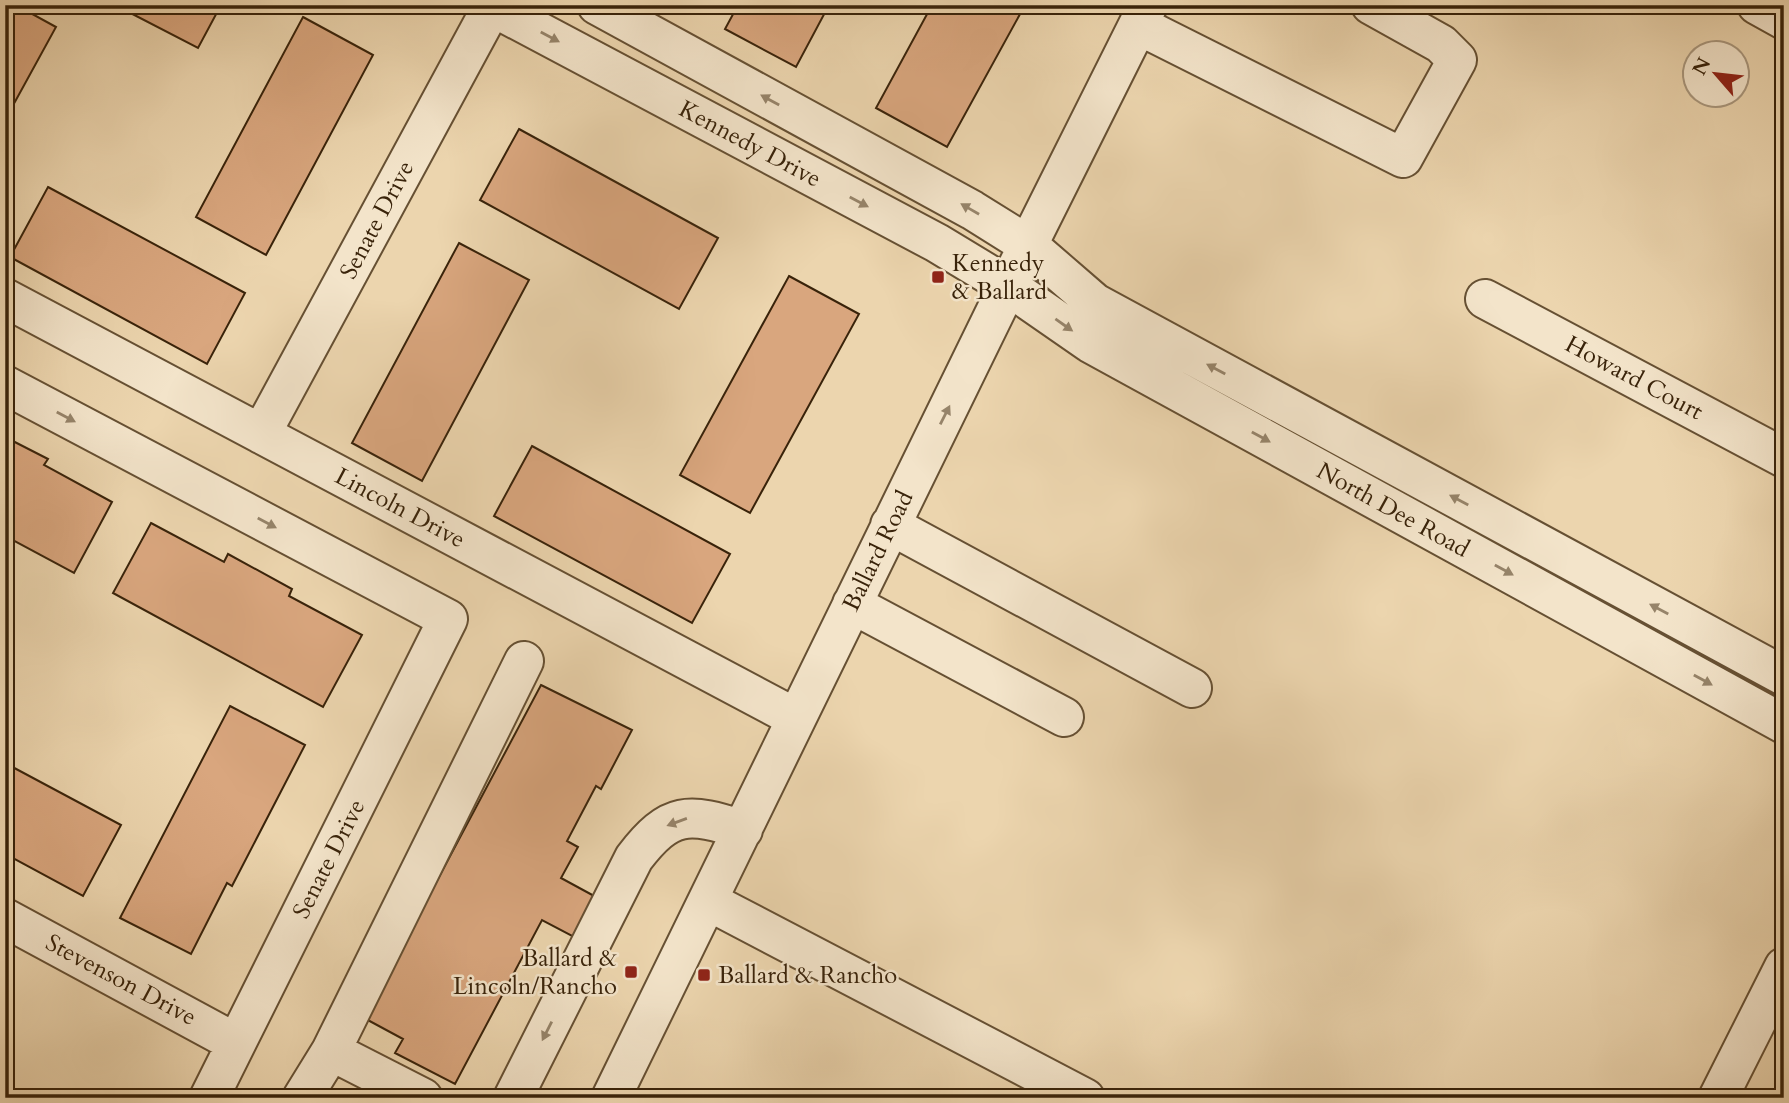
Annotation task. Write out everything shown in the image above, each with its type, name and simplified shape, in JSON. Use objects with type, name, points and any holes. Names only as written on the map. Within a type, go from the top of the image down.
[{"type":"street","name":"Kennedy Drive","points":[[597,5],[647,17],[1028,245]]},
{"type":"street","points":[[1143,15],[1403,158],[1457,60],[1441,44],[1371,5]]},
{"type":"street","points":[[1757,5],[1784,20]]},
{"type":"street","name":"Kennedy Drive","points":[[491,6],[937,243],[1008,286]]},
{"type":"street","name":"Senate Drive","points":[[261,434],[491,6]]},
{"type":"street","name":"Ballard Road","points":[[611,1098],[914,476],[1143,15]]},
{"type":"street","name":"North Dee Road","points":[[1028,245],[1095,303],[1784,676]]},
{"type":"street","name":"North Dee Road","points":[[1008,286],[1090,344],[1784,724]]},
{"type":"street","name":"Lincoln Drive","points":[[5,298],[796,718]]},
{"type":"street","name":"Howard Court","points":[[1485,299],[1784,458]]},
{"type":"street","name":"Senate Drive","points":[[5,385],[448,619],[209,1098]]},
{"type":"street","points":[[890,525],[1192,688]]},
{"type":"street","points":[[852,604],[1064,717]]},
{"type":"street","points":[[302,1098],[331,1051],[524,661]]},
{"type":"street","points":[[513,1098],[634,858],[652,834],[681,818],[710,819],[743,830]]},
{"type":"street","points":[[708,901],[1085,1098]]},
{"type":"street","name":"Stevenson Drive","points":[[5,918],[236,1043]]},
{"type":"street","points":[[1718,1098],[1784,967]]},
{"type":"street","points":[[331,1051],[423,1098]]},
{"type":"building","points":[[5,5],[16,5],[56,27],[5,120]]},
{"type":"building","points":[[115,5],[221,5],[198,48]]},
{"type":"building","points":[[738,5],[829,5],[796,67],[725,29]]},
{"type":"building","points":[[932,5],[1025,5],[947,147],[876,108]]},
{"type":"building","points":[[303,17],[373,55],[266,255],[196,217]]},
{"type":"building","points":[[519,129],[718,238],[679,309],[480,200]]},
{"type":"building","points":[[48,187],[245,293],[207,364],[10,257]]},
{"type":"building","points":[[459,243],[529,280],[422,481],[352,443]]},
{"type":"building","points":[[789,276],[859,314],[750,513],[680,475]]},
{"type":"building","points":[[5,437],[48,459],[44,465],[112,502],[74,573],[5,536]]},
{"type":"building","points":[[532,446],[730,554],[692,623],[494,516]]},
{"type":"building","points":[[151,523],[224,562],[228,554],[292,589],[289,596],[362,635],[323,707],[113,593]]},
{"type":"building","points":[[541,685],[632,730],[601,789],[596,786],[567,841],[578,847],[561,878],[596,897],[574,937],[542,920],[455,1084],[395,1053],[403,1039],[364,1018]]},
{"type":"building","points":[[230,706],[305,745],[232,886],[227,883],[191,954],[120,918]]},
{"type":"building","points":[[5,763],[121,825],[83,896],[13,858],[9,865],[5,863]]},
{"type":"place","name":"Kennedy & Ballard","points":[[938,277]]},
{"type":"place","name":"Ballard & Lincoln/Rancho","points":[[631,972]]},
{"type":"place","name":"Ballard & Rancho","points":[[704,975]]}]
